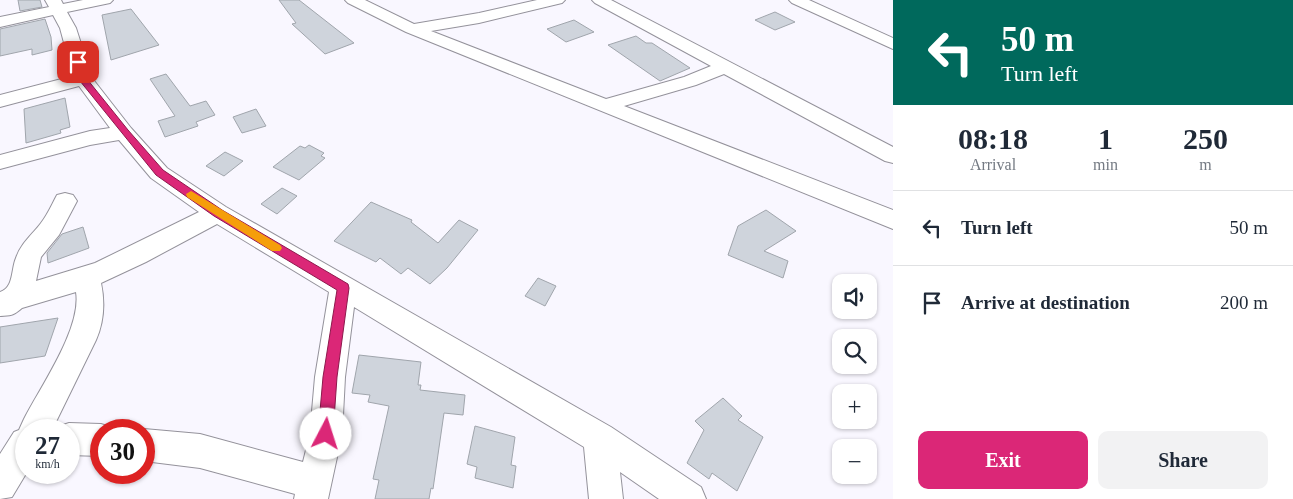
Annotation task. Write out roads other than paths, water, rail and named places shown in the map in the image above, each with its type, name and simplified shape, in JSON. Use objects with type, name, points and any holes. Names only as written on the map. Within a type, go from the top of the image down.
[{"type":"street","points":[[0,22],[57,4],[105,0]]},
{"type":"street","points":[[353,0],[412,29],[893,220]]},
{"type":"street","points":[[412,29],[479,18],[557,0]]},
{"type":"street","points":[[600,0],[893,156]]},
{"type":"street","points":[[797,0],[893,44]]},
{"type":"street","points":[[57,4],[68,28],[83,79],[159,173],[218,213],[600,438],[689,499]]},
{"type":"street","points":[[606,105],[690,81],[725,67]]},
{"type":"street","points":[[0,101],[83,79]]},
{"type":"street","points":[[0,162],[90,138],[124,132]]},
{"type":"street","points":[[5,304],[23,286],[32,250],[53,226],[65,200]]},
{"type":"street","points":[[5,304],[87,277],[158,245],[218,213]]},
{"type":"street","points":[[40,419],[86,331],[91,300],[87,277]]},
{"type":"street","points":[[155,446],[200,451],[313,491],[326,434],[330,377],[343,288]]},
{"type":"street","points":[[600,438],[606,499]]},
{"type":"street","points":[[0,484],[15,461]]}]
